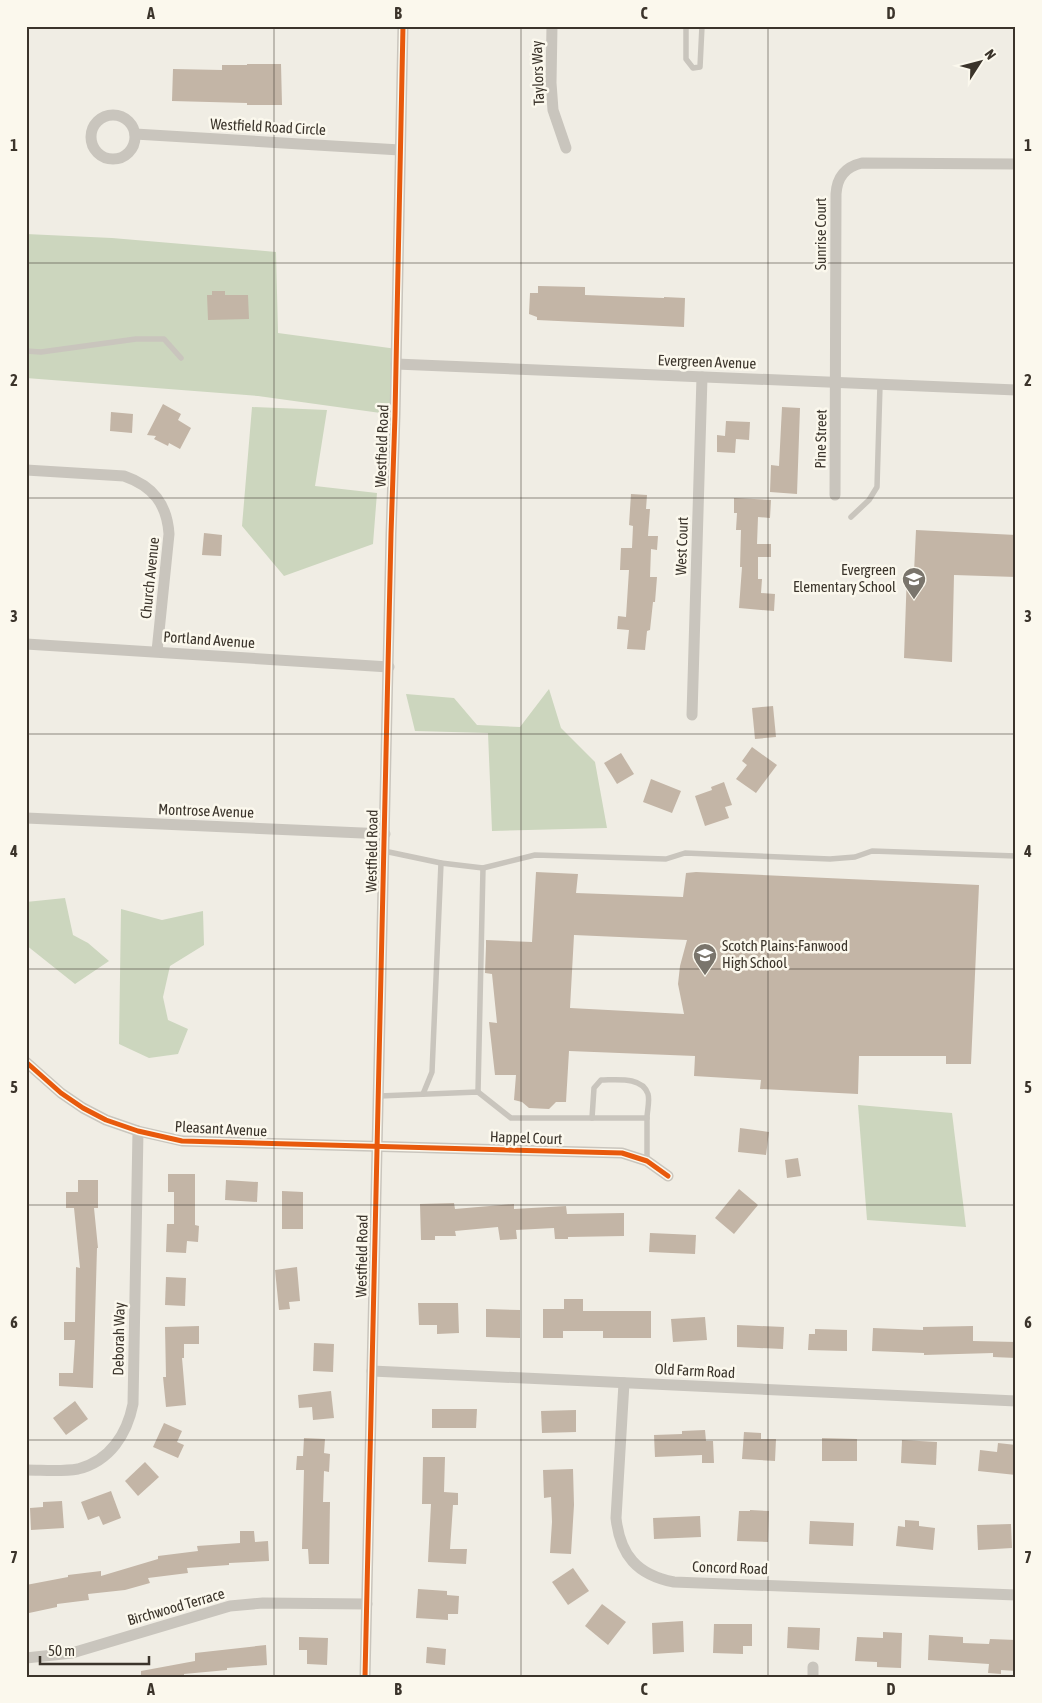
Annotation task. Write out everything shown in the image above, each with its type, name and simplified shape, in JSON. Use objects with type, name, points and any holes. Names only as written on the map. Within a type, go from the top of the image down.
[{"type":"street","name":"Westfield Road","points":[[365,1677],[403,26]]},
{"type":"street","name":"Taylors Way","points":[[552,26],[551,83],[553,110],[566,148]]},
{"type":"street","name":"Westfield Road Circle","points":[[135,134],[400,150]]},
{"type":"street","name":"Sunrise Court","points":[[837,383],[836,185],[840,177],[846,170],[862,162],[1016,164]]},
{"type":"street","name":"Evergreen Avenue","points":[[396,364],[1016,390]]},
{"type":"street","name":"West Court","points":[[692,715],[702,377]]},
{"type":"street","name":"Pine Street","points":[[835,495],[837,383]]},
{"type":"street","name":"Church Avenue","points":[[26,470],[124,476],[136,480],[155,495],[162,505],[170,534],[157,652]]},
{"type":"street","name":"Portland Avenue","points":[[26,644],[389,667]]},
{"type":"street","name":"Montrose Avenue","points":[[26,818],[385,834]]},
{"type":"street","name":"Pleasant Avenue","points":[[26,1062],[61,1093],[83,1108],[106,1120],[138,1132],[200,1142],[378,1145]]},
{"type":"street","name":"Deborah Way","points":[[26,1470],[63,1470],[78,1468],[92,1463],[116,1445],[130,1418],[133,1404],[138,1132]]},
{"type":"street","name":"Happel Court","points":[[378,1145],[622,1153],[647,1161],[668,1176]]},
{"type":"street","name":"Old Farm Road","points":[[372,1372],[1016,1401]]},
{"type":"street","name":"Concord Road","points":[[624,1383],[616,1518],[618,1534],[622,1547],[629,1558],[649,1575],[661,1580],[674,1582],[1016,1594]]},
{"type":"street","name":"Birchwood Terrace","points":[[26,1658],[72,1653],[230,1606],[263,1603],[367,1604]]},
{"type":"lane","points":[[686,26],[686,58],[693,68],[700,67],[702,26]]},
{"type":"lane","points":[[26,351],[41,352],[136,339],[164,339],[181,358]]},
{"type":"lane","points":[[851,517],[869,500],[878,487],[880,385]]},
{"type":"lane","points":[[384,851],[441,864],[483,868],[535,855],[666,859],[685,853],[830,859],[855,857],[872,851],[1016,856]]},
{"type":"lane","points":[[423,1094],[432,1072],[441,864]]},
{"type":"lane","points":[[478,1092],[483,868]]},
{"type":"lane","points":[[592,1118],[594,1088],[602,1080],[627,1080],[640,1084],[645,1088],[648,1096],[646,1118],[647,1161]]},
{"type":"lane","points":[[379,1096],[478,1092],[511,1118],[646,1118]]},
{"type":"green space","points":[[26,234],[112,238],[276,252],[278,333],[397,349],[395,415],[258,396],[26,378]]},
{"type":"green space","points":[[252,407],[327,410],[315,486],[377,493],[373,544],[284,576],[242,526]]},
{"type":"green space","points":[[549,689],[561,728],[595,762],[607,828],[492,831],[488,733],[415,731],[406,694],[454,698],[477,725],[520,727]]},
{"type":"green space","points":[[65,898],[73,935],[88,943],[109,961],[75,984],[26,945],[26,902]]},
{"type":"green space","points":[[121,909],[162,920],[203,911],[204,945],[170,966],[163,997],[168,1020],[188,1029],[178,1054],[149,1058],[119,1044]]},
{"type":"green space","points":[[858,1105],[952,1113],[966,1227],[867,1220]]},
{"type":"building","points":[[281,64],[282,105],[172,101],[173,69],[222,70],[222,65]]},
{"type":"building","points":[[538,286],[585,287],[585,295],[685,298],[684,327],[537,320],[537,317],[529,314],[530,293],[538,293]]},
{"type":"building","points":[[212,291],[225,291],[225,295],[248,295],[249,319],[208,320],[207,295],[212,295]]},
{"type":"building","points":[[163,404],[181,414],[178,420],[191,428],[180,449],[169,443],[168,446],[154,439],[156,436],[147,435]]},
{"type":"building","points":[[782,407],[800,408],[797,494],[770,492],[771,465],[779,466]]},
{"type":"building","points":[[111,412],[133,414],[132,433],[110,431]]},
{"type":"building","points":[[726,421],[750,422],[749,440],[736,439],[735,453],[717,452],[717,435],[725,436]]},
{"type":"building","points":[[631,494],[647,495],[646,509],[650,509],[648,536],[658,536],[657,550],[651,549],[650,577],[657,577],[655,602],[653,602],[650,630],[647,631],[645,650],[627,649],[629,630],[617,629],[618,616],[626,617],[629,570],[620,570],[621,548],[632,548],[633,526],[629,525]]},
{"type":"building","points":[[734,498],[771,500],[770,518],[758,517],[757,544],[771,544],[771,557],[758,557],[758,579],[762,579],[761,593],[775,594],[774,611],[739,608],[742,567],[740,567],[741,530],[736,530],[737,513],[734,513]]},
{"type":"building","points":[[916,530],[1016,535],[1016,577],[954,575],[952,662],[904,658],[907,572],[914,572]]},
{"type":"building","points":[[204,533],[222,535],[221,556],[202,555]]},
{"type":"building","points":[[773,706],[776,737],[755,739],[752,708]]},
{"type":"building","points":[[752,747],[777,765],[756,793],[736,779],[747,765],[742,761]]},
{"type":"building","points":[[621,753],[634,774],[617,784],[604,763]]},
{"type":"building","points":[[651,779],[681,791],[672,813],[643,802]]},
{"type":"building","points":[[724,782],[732,805],[725,807],[729,818],[705,826],[695,796],[712,790],[711,787]]},
{"type":"building","points":[[536,872],[578,874],[576,893],[683,897],[686,873],[696,872],[979,885],[971,1064],[946,1064],[946,1056],[859,1056],[858,1094],[760,1089],[761,1080],[694,1076],[695,1056],[569,1051],[566,1102],[556,1102],[549,1109],[529,1108],[522,1102],[514,1100],[516,1075],[495,1075],[489,1022],[497,1023],[492,974],[485,973],[486,940],[532,942]],"holes":[[[574,935],[687,940],[680,966],[678,984],[684,1014],[570,1008]]]},
{"type":"building","points":[[740,1128],[769,1132],[766,1155],[738,1152]]},
{"type":"building","points":[[798,1158],[801,1176],[787,1178],[785,1160]]},
{"type":"building","points":[[168,1174],[195,1174],[195,1225],[199,1226],[198,1242],[187,1241],[186,1253],[166,1252],[167,1224],[174,1224],[174,1192],[168,1192]]},
{"type":"building","points":[[78,1180],[98,1180],[98,1208],[94,1208],[98,1248],[93,1388],[59,1386],[59,1373],[73,1373],[75,1340],[64,1340],[64,1322],[75,1322],[76,1267],[80,1268],[74,1208],[66,1208],[66,1192],[78,1192]]},
{"type":"building","points":[[226,1180],[258,1182],[257,1202],[225,1200]]},
{"type":"building","points":[[739,1189],[758,1205],[734,1234],[715,1218]]},
{"type":"building","points":[[282,1191],[303,1192],[303,1229],[282,1229]]},
{"type":"building","points":[[454,1203],[455,1209],[514,1204],[514,1209],[566,1206],[567,1214],[624,1213],[624,1236],[555,1239],[554,1228],[516,1230],[517,1239],[500,1240],[498,1227],[455,1231],[456,1236],[435,1236],[435,1240],[421,1240],[420,1204]]},
{"type":"building","points":[[650,1233],[696,1235],[695,1254],[649,1252]]},
{"type":"building","points":[[297,1267],[300,1301],[289,1302],[290,1309],[279,1310],[275,1270]]},
{"type":"building","points":[[166,1277],[186,1278],[185,1306],[165,1305]]},
{"type":"building","points":[[564,1299],[583,1299],[583,1311],[651,1311],[651,1338],[603,1338],[603,1331],[563,1331],[563,1338],[543,1338],[543,1309],[564,1309]]},
{"type":"building","points":[[418,1303],[458,1303],[459,1333],[437,1334],[437,1325],[419,1325]]},
{"type":"building","points":[[486,1309],[520,1310],[520,1338],[486,1337]]},
{"type":"building","points":[[705,1317],[707,1340],[673,1342],[671,1319]]},
{"type":"building","points":[[737,1325],[784,1327],[783,1349],[737,1347]]},
{"type":"building","points":[[199,1326],[199,1344],[184,1344],[184,1358],[182,1358],[186,1405],[166,1407],[163,1377],[166,1377],[165,1327]]},
{"type":"building","points":[[973,1326],[973,1341],[1016,1342],[1016,1358],[993,1357],[993,1353],[924,1355],[924,1353],[872,1351],[873,1328],[923,1330],[923,1327]]},
{"type":"building","points":[[815,1329],[847,1330],[847,1351],[808,1350],[809,1334],[815,1334]]},
{"type":"building","points":[[314,1343],[334,1344],[333,1372],[313,1371]]},
{"type":"building","points":[[331,1391],[334,1418],[313,1420],[312,1407],[299,1408],[298,1395]]},
{"type":"building","points":[[75,1401],[88,1419],[66,1435],[53,1418]]},
{"type":"building","points":[[432,1409],[477,1409],[476,1428],[432,1428]]},
{"type":"building","points":[[576,1410],[576,1432],[542,1433],[541,1411]]},
{"type":"building","points":[[164,1423],[182,1431],[177,1442],[184,1445],[178,1458],[153,1447]]},
{"type":"building","points":[[705,1430],[706,1441],[713,1441],[714,1463],[702,1463],[702,1455],[655,1457],[654,1435],[682,1434],[682,1431]]},
{"type":"building","points":[[744,1432],[761,1433],[761,1439],[776,1439],[775,1461],[742,1459]]},
{"type":"building","points":[[304,1438],[325,1439],[324,1453],[330,1454],[329,1472],[324,1471],[323,1502],[330,1502],[329,1564],[309,1564],[308,1549],[302,1549],[304,1470],[296,1470],[297,1456],[303,1456]]},
{"type":"building","points":[[822,1438],[857,1439],[857,1461],[822,1461]]},
{"type":"building","points":[[902,1440],[937,1442],[936,1465],[901,1463]]},
{"type":"building","points":[[998,1443],[1016,1445],[1016,1475],[978,1471],[980,1450],[997,1452]]},
{"type":"building","points":[[423,1457],[445,1457],[444,1492],[458,1493],[458,1505],[453,1505],[450,1549],[467,1549],[466,1564],[428,1562],[431,1504],[422,1504]]},
{"type":"building","points":[[145,1462],[159,1477],[138,1496],[125,1481]]},
{"type":"building","points":[[573,1469],[574,1505],[571,1554],[550,1553],[551,1497],[544,1498],[543,1470]]},
{"type":"building","points":[[111,1491],[121,1518],[103,1525],[99,1516],[88,1520],[81,1502]]},
{"type":"building","points":[[62,1501],[64,1528],[31,1530],[30,1508],[43,1507],[43,1502]]},
{"type":"building","points":[[739,1511],[769,1511],[768,1542],[737,1541]]},
{"type":"building","points":[[700,1516],[701,1537],[654,1539],[653,1518]]},
{"type":"building","points":[[905,1520],[919,1521],[919,1526],[935,1528],[933,1550],[896,1546],[898,1526],[905,1527]]},
{"type":"building","points":[[810,1521],[854,1523],[853,1546],[809,1544]]},
{"type":"building","points":[[1011,1524],[1012,1548],[978,1550],[977,1525]]},
{"type":"building","points":[[240,1531],[254,1531],[255,1542],[268,1541],[269,1561],[187,1568],[188,1573],[148,1578],[150,1583],[125,1590],[88,1594],[89,1600],[57,1604],[57,1607],[29,1613],[26,1585],[68,1577],[68,1575],[101,1571],[101,1576],[158,1559],[158,1556],[198,1551],[197,1546],[240,1543]]},
{"type":"building","points":[[573,1568],[589,1591],[568,1605],[552,1582]]},
{"type":"building","points":[[418,1589],[447,1591],[447,1595],[459,1596],[458,1614],[448,1614],[448,1620],[416,1618]]},
{"type":"building","points":[[602,1604],[626,1622],[608,1645],[585,1626]]},
{"type":"building","points":[[683,1621],[684,1652],[653,1654],[652,1623]]},
{"type":"building","points":[[714,1624],[752,1624],[752,1646],[743,1646],[743,1654],[713,1653]]},
{"type":"building","points":[[788,1627],[820,1628],[819,1650],[787,1648]]},
{"type":"building","points":[[883,1632],[902,1633],[901,1668],[877,1667],[877,1662],[855,1661],[857,1637],[883,1638]]},
{"type":"building","points":[[929,1635],[963,1637],[963,1643],[989,1644],[990,1639],[1016,1640],[1016,1671],[1001,1670],[1001,1674],[988,1673],[989,1664],[928,1660]]},
{"type":"building","points":[[299,1637],[328,1638],[327,1665],[307,1664],[307,1650],[299,1650]]},
{"type":"building","points":[[266,1645],[267,1665],[184,1674],[184,1677],[141,1677],[141,1671],[195,1661],[195,1653]]},
{"type":"building","points":[[427,1647],[446,1649],[445,1665],[426,1663]]},
{"type":"cycle path","points":[[365,1677],[403,26]]},
{"type":"cycle path","points":[[26,1062],[61,1093],[83,1108],[106,1120],[138,1131],[182,1141],[622,1153],[647,1161],[668,1176]]},
{"type":"place","name":"Evergreen Elementary School","points":[[914,600]]},
{"type":"place","name":"Scotch Plains-Fanwood High School","points":[[705,976]]}]
